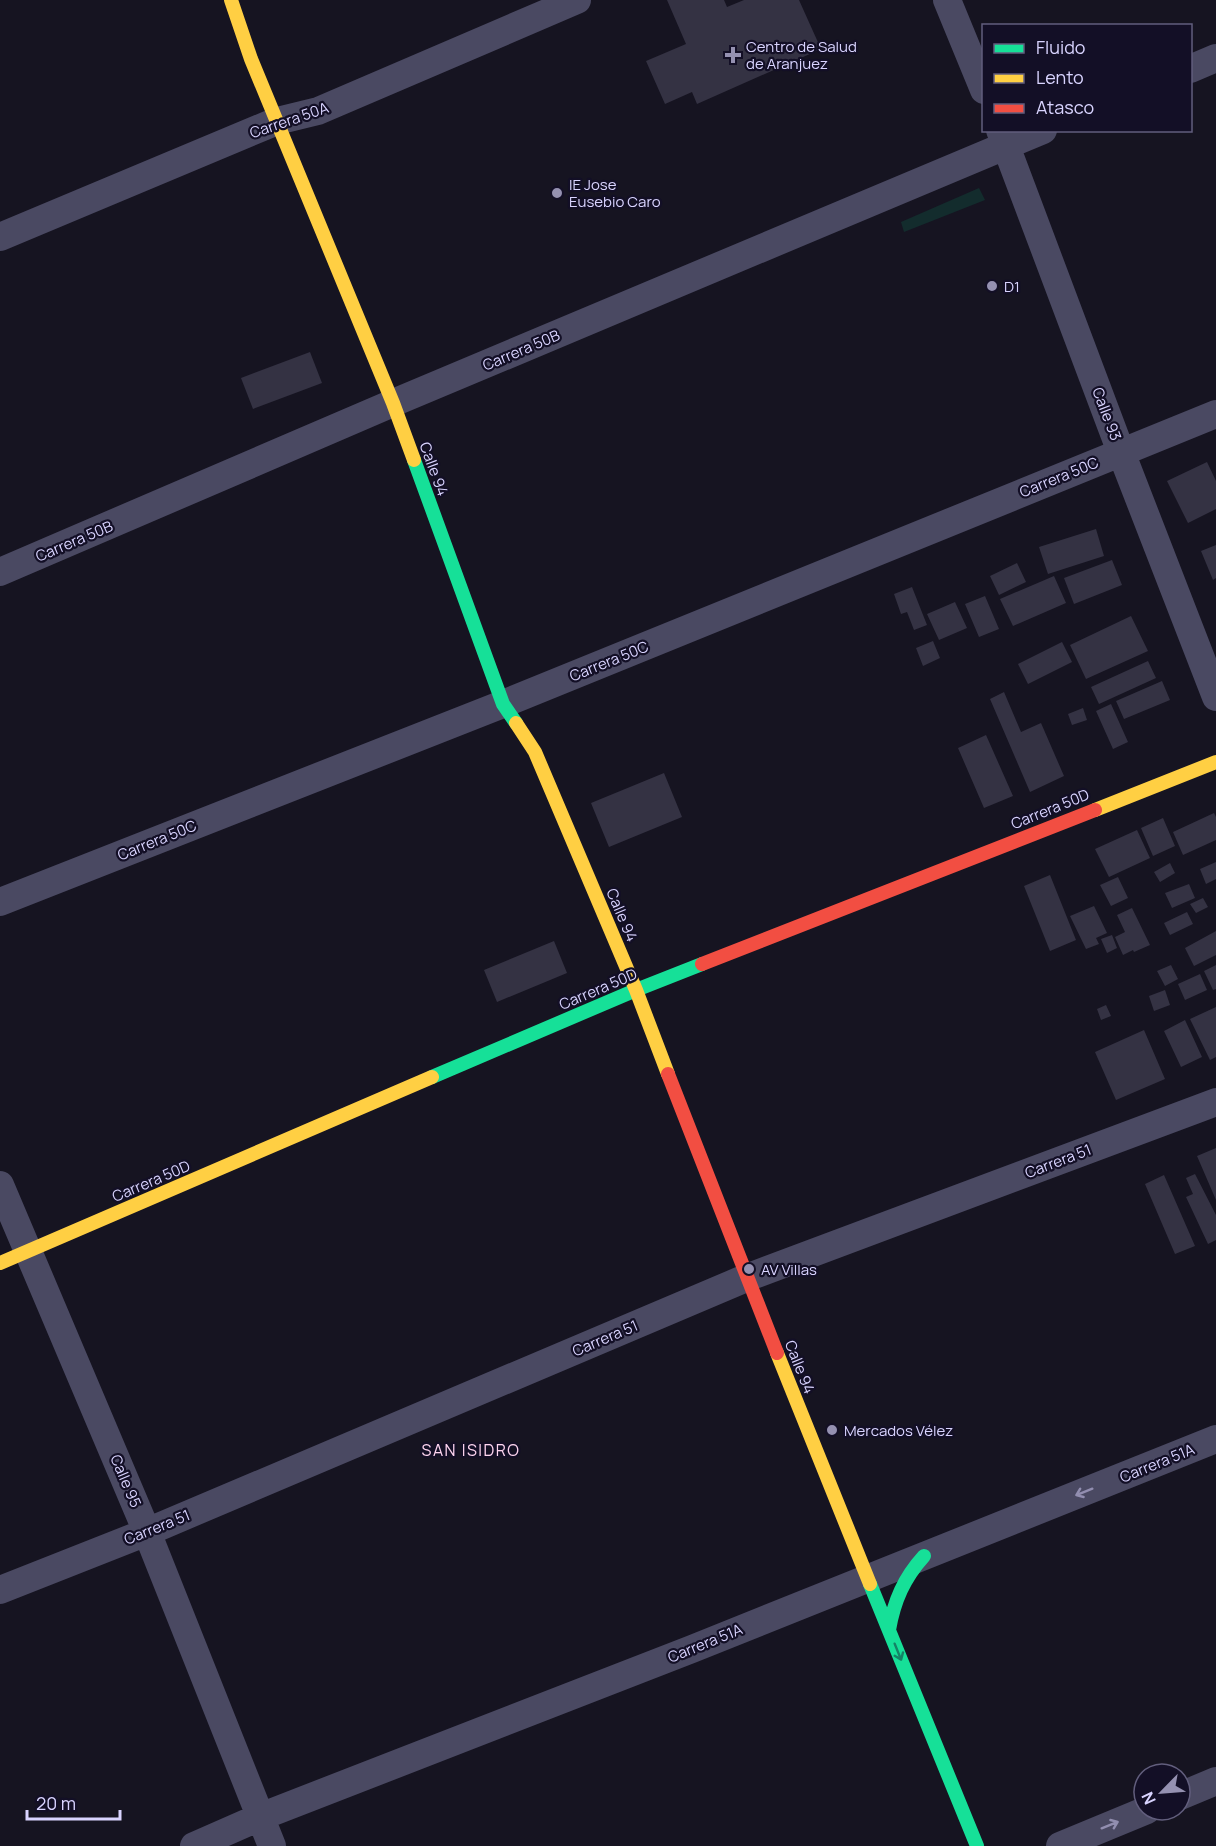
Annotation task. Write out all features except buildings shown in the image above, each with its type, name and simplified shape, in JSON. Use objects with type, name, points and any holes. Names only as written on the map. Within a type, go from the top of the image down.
[{"type":"street","name":"Calle 94","points":[[231,0],[251,59],[393,403],[503,704],[535,752],[636,990],[746,1278],[977,1846]]},
{"type":"street","name":"Carrera 50A","points":[[0,237],[278,121],[318,111],[577,0]]},
{"type":"street","points":[[947,0],[982,85]]},
{"type":"street","points":[[1192,69],[1216,58]]},
{"type":"street","name":"Carrera 50B","points":[[0,572],[1003,138],[1033,132]]},
{"type":"street","name":"Calle 93","points":[[1003,138],[1216,698]]},
{"type":"street","name":"Carrera 50C","points":[[0,902],[503,704],[1216,414]]},
{"type":"street","name":"Carrera 50D","points":[[0,1263],[636,990],[1216,762]]},
{"type":"street","name":"Carrera 51","points":[[0,1590],[147,1532],[746,1278],[1216,1102]]},
{"type":"street","name":"Calle 95","points":[[0,1185],[6,1215],[29,1251],[147,1532],[272,1846]]},
{"type":"street","name":"Carrera 51A","points":[[194,1846],[260,1817],[692,1649],[1216,1439]]},
{"type":"street","points":[[889,1630],[900,1589],[908,1573],[924,1556]]},
{"type":"street","points":[[1192,1791],[1216,1782]]},
{"type":"street","points":[[1060,1846],[1132,1816]]},
{"type":"green space","points":[[979,188],[985,200],[904,232],[901,222]]},
{"type":"traffic: fast","points":[[414,460],[503,704],[516,723]]},
{"type":"traffic: fast","points":[[432,1077],[702,964]]},
{"type":"traffic: fast","points":[[889,1630],[901,1590],[924,1556]]},
{"type":"traffic: fast","points":[[870,1584],[977,1846]]},
{"type":"traffic: slow","points":[[231,0],[251,59],[393,403],[414,460]]},
{"type":"traffic: slow","points":[[516,723],[535,752],[636,990],[668,1074]]},
{"type":"traffic: slow","points":[[1095,810],[1216,762]]},
{"type":"traffic: slow","points":[[0,1263],[432,1077]]},
{"type":"traffic: slow","points":[[777,1353],[870,1584]]},
{"type":"traffic: jam","points":[[702,964],[1095,810]]},
{"type":"traffic: jam","points":[[668,1074],[777,1353]]},
{"type":"place","name":"Centro de Salud de Aranjuez","points":[[733,55]]},
{"type":"place","name":"IE Jose Eusebio Caro","points":[[557,193]]},
{"type":"place","name":"D1","points":[[992,286]]},
{"type":"place","name":"AV Villas","points":[[749,1269]]},
{"type":"place","name":"Mercados Vélez","points":[[832,1430]]},
{"type":"district","name":"SAN ISIDRO","points":[[471,1450]]}]
